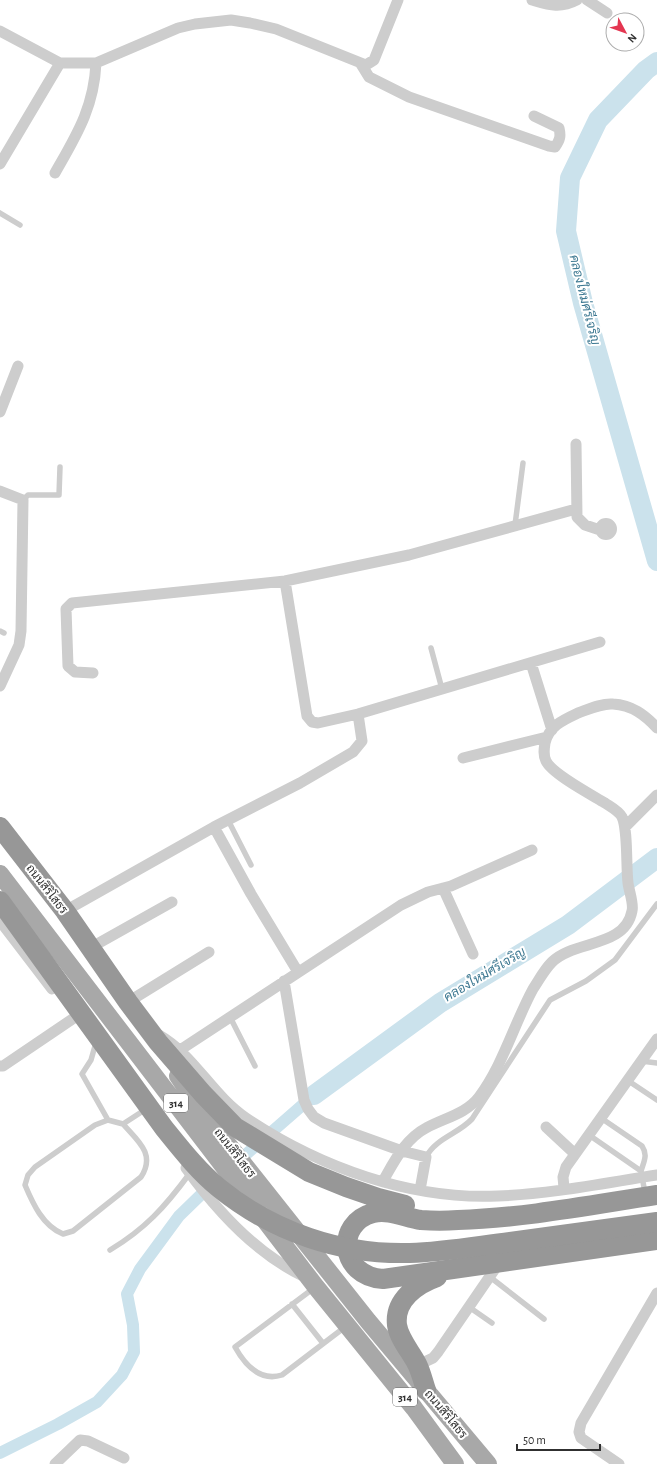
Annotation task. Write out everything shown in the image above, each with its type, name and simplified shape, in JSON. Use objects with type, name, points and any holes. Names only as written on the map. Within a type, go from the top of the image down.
[{"type":"highway","name":"ถนนสิริโสธร","points":[[0,827],[65,911],[128,1002],[153,1035]]},
{"type":"highway","points":[[0,901],[164,1128],[192,1161],[219,1188],[244,1207],[284,1229],[323,1243],[358,1250],[410,1253],[453,1249],[657,1222]]},
{"type":"highway","points":[[153,1035],[203,1094],[235,1127],[257,1142],[310,1172],[378,1198],[422,1209],[484,1218]]},
{"type":"highway","points":[[651,1196],[484,1218],[422,1220],[385,1212],[375,1213],[365,1216],[357,1222],[351,1230],[347,1250],[350,1260],[363,1274],[373,1278],[383,1279],[458,1269],[494,1270],[657,1240]]},
{"type":"highway","points":[[426,1390],[418,1365],[397,1326],[398,1311],[407,1295],[422,1283],[458,1269]]},
{"type":"main road","name":"ถนนสิริโสธร","points":[[0,874],[349,1329],[414,1408],[456,1464]]},
{"type":"main road","name":"ถนนสิริโสธร","points":[[153,1035],[171,1066],[203,1113],[368,1321],[488,1464]]},
{"type":"main road","points":[[349,1329],[368,1321]]},
{"type":"street","points":[[0,32],[60,63],[96,63],[178,28],[195,24],[232,20],[276,29],[361,64],[369,64],[374,60],[398,0]]},
{"type":"street","points":[[532,0],[560,7],[577,0]]},
{"type":"street","points":[[587,0],[605,12]]},
{"type":"street","points":[[0,164],[60,63]]},
{"type":"street","points":[[54,173],[80,130],[89,107],[95,84],[96,63]]},
{"type":"street","points":[[361,64],[369,76],[409,97],[555,147],[559,142],[560,134],[558,128],[534,116]]},
{"type":"street","points":[[0,412],[18,366]]},
{"type":"street","points":[[576,444],[576,509],[579,521],[585,525],[600,530]]},
{"type":"street","points":[[0,491],[23,500],[21,631],[19,645],[0,686]]},
{"type":"street","points":[[93,673],[75,672],[68,666],[66,609],[72,603],[285,581],[409,555],[576,509]]},
{"type":"street","points":[[285,581],[307,716],[312,722],[318,723],[358,714],[600,642]]},
{"type":"street","points":[[531,662],[549,733]]},
{"type":"street","points":[[383,1182],[411,1139],[424,1128],[470,1107],[479,1098],[492,1076],[518,1019],[542,974],[553,961],[572,951],[619,933],[629,921],[633,910],[626,866],[625,827],[623,818],[616,811],[554,770],[546,762],[543,751],[549,733],[556,724],[606,704],[622,705],[644,714],[657,728]]},
{"type":"street","points":[[65,911],[214,827],[300,783],[353,752],[362,741],[358,714]]},
{"type":"street","points":[[463,758],[549,733]]},
{"type":"street","points":[[625,827],[657,795]]},
{"type":"street","points":[[214,827],[251,894],[298,972]]},
{"type":"street","points":[[180,1050],[401,905],[428,892],[443,888],[532,850]]},
{"type":"street","points":[[443,888],[473,954]]},
{"type":"street","points":[[90,948],[172,902]]},
{"type":"street","points":[[0,921],[190,1174],[240,1231],[271,1257],[290,1270],[314,1283]]},
{"type":"street","points":[[128,1002],[209,952]]},
{"type":"street","points":[[284,981],[302,1088],[308,1109],[314,1117],[324,1123],[402,1151],[426,1157],[420,1190]]},
{"type":"street","points":[[0,1066],[3,1066],[74,1018]]},
{"type":"street","points":[[153,1035],[169,1040],[180,1050],[226,1101],[260,1128],[310,1154],[383,1182],[420,1190],[467,1196],[498,1196],[564,1188],[642,1174],[657,1175]]},
{"type":"street","points":[[564,1188],[563,1177],[566,1167],[657,1039]]},
{"type":"street","points":[[546,1127],[575,1154]]},
{"type":"street","points":[[418,1365],[433,1358],[494,1270]]},
{"type":"street","points":[[619,1464],[582,1438],[579,1432],[581,1423],[657,1294]]},
{"type":"street","points":[[55,1464],[80,1440],[88,1441],[124,1458]]},
{"type":"lane","points":[[0,212],[20,225]]},
{"type":"lane","points":[[515,525],[523,463]]},
{"type":"lane","points":[[23,500],[28,495],[59,495],[60,467]]},
{"type":"lane","points":[[430,648],[442,689]]},
{"type":"lane","points":[[228,820],[251,865]]},
{"type":"lane","points":[[426,1157],[434,1145],[455,1133],[472,1119],[550,1000],[586,981],[615,960],[657,904]]},
{"type":"lane","points":[[230,1017],[255,1066]]},
{"type":"lane","points":[[95,1046],[90,1060],[82,1074],[108,1120]]},
{"type":"lane","points":[[641,1061],[657,1063]]},
{"type":"lane","points":[[627,1080],[657,1100]]},
{"type":"lane","points":[[123,1124],[144,1111]]},
{"type":"lane","points":[[601,1118],[642,1146],[646,1152],[642,1174]]},
{"type":"lane","points":[[108,1120],[123,1124],[142,1146],[148,1160],[147,1168],[142,1177],[73,1231],[63,1234],[53,1230],[34,1206],[25,1185],[28,1175],[35,1167],[94,1125],[108,1120]]},
{"type":"lane","points":[[588,1135],[642,1174],[651,1196]]},
{"type":"lane","points":[[110,1250],[133,1236],[154,1216],[190,1174]]},
{"type":"lane","points":[[494,1270],[544,1319]]},
{"type":"lane","points":[[314,1283],[292,1304],[235,1347],[242,1359],[264,1377],[272,1378],[282,1375],[322,1342],[349,1329]]},
{"type":"lane","points":[[292,1304],[322,1342]]},
{"type":"lane","points":[[469,1307],[492,1323]]},
{"type":"waterway","name":"คลองใหม่ศรีเจริญ","points":[[657,62],[646,70],[598,120],[570,178],[566,231],[583,303],[657,561]]},
{"type":"waterway","name":"คลองใหม่ศรีเจริญ","points":[[314,1095],[440,1003],[568,925],[657,858]]},
{"type":"waterway","points":[[235,1164],[314,1095]]},
{"type":"waterway","points":[[0,1453],[58,1424],[97,1402],[122,1375],[134,1352],[133,1325],[127,1294],[140,1269],[179,1216],[212,1184]]}]
